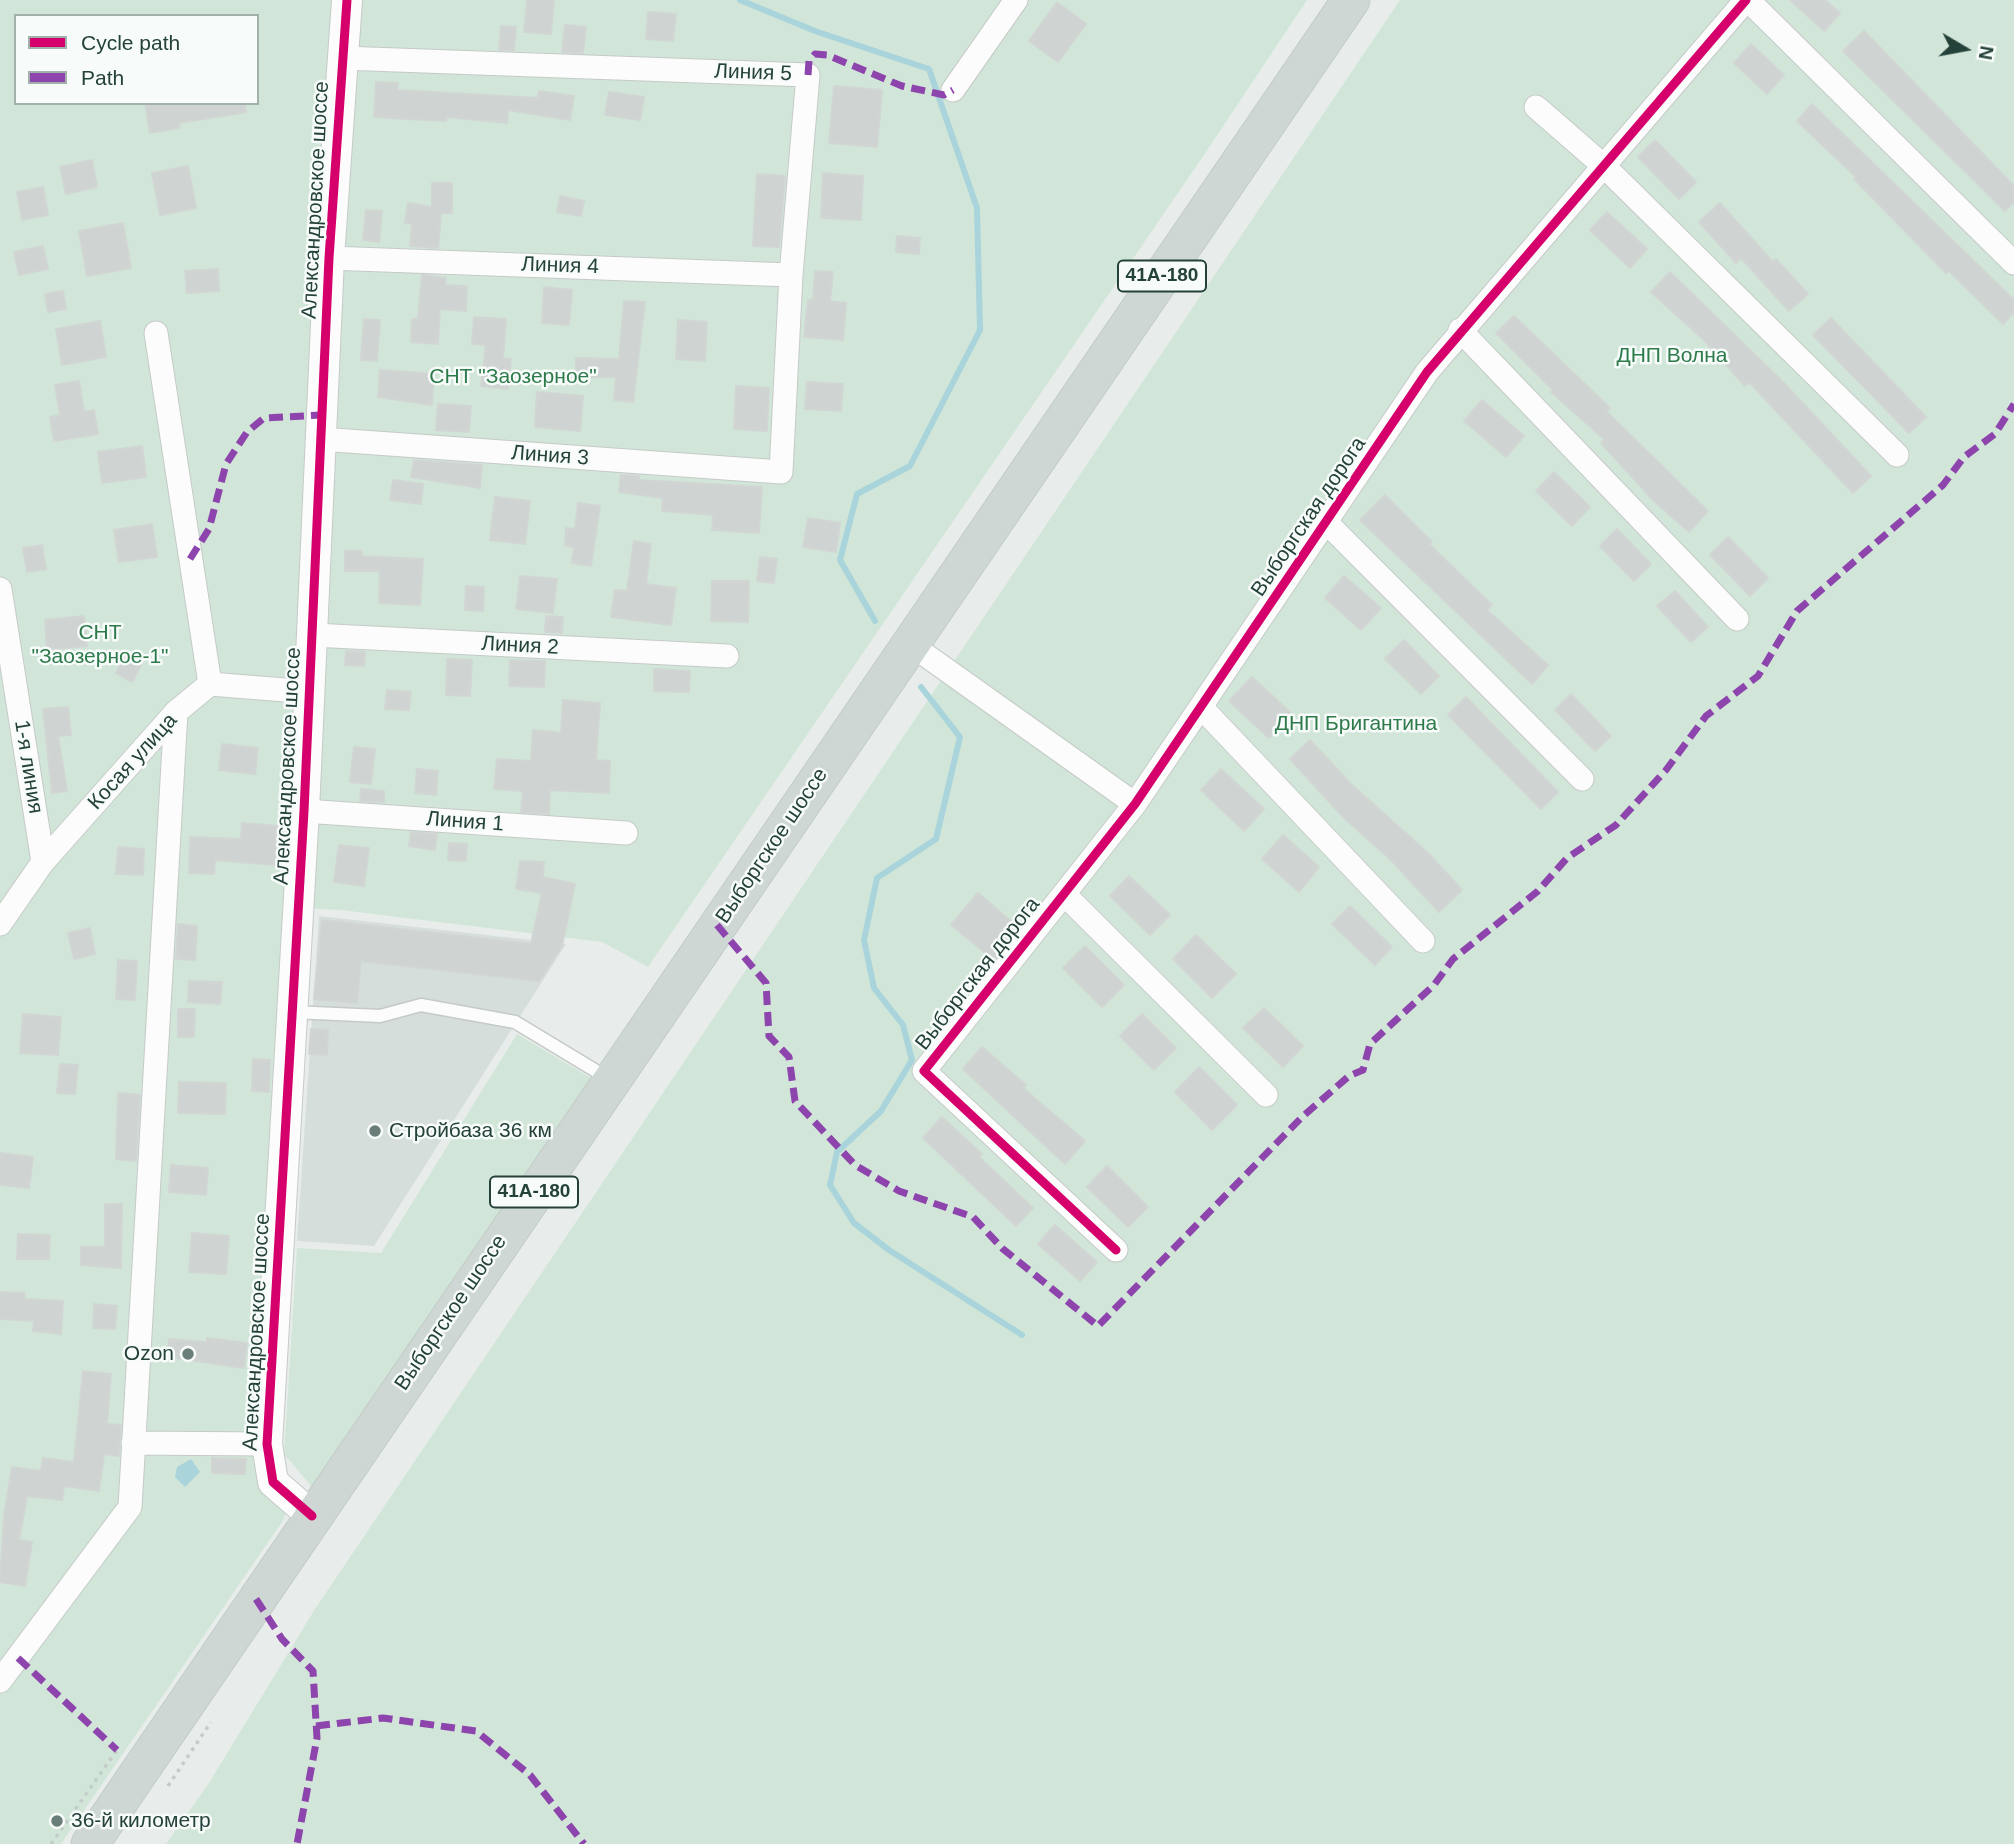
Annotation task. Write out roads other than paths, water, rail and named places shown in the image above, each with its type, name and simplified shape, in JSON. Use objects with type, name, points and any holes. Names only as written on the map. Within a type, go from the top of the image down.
[{"type":"main road","name":"Выборгское шоссе","points":[[90,1844],[980,542],[1354,4]]},
{"type":"street","name":"Александровское шоссе","points":[[312,1516],[273,1482],[267,1444],[304,811],[329,258],[347,0]]},
{"type":"street","points":[[953,90],[1016,0]]},
{"type":"street","points":[[1747,0],[2014,263]]},
{"type":"street","name":"Выборгская дорога","points":[[1116,1250],[924,1071],[1135,804],[1427,372],[1460,330],[1605,167],[1747,0]]},
{"type":"street","name":"Линия 5","points":[[342,58],[808,75],[791,275],[781,472]]},
{"type":"street","points":[[1536,107],[1605,167],[1898,455]]},
{"type":"street","name":"Линия 4","points":[[329,258],[791,275]]},
{"type":"street","points":[[1460,330],[1737,619]]},
{"type":"street","points":[[156,333],[210,684],[310,692]]},
{"type":"street","name":"Линия 3","points":[[320,439],[781,472]]},
{"type":"street","points":[[1326,523],[1582,779]]},
{"type":"street","name":"1-я линия","points":[[0,589],[43,862]]},
{"type":"street","name":"Линия 2","points":[[313,635],[727,656]]},
{"type":"street","points":[[910,644],[1135,804]]},
{"type":"street","name":"Косая улица","points":[[0,924],[43,862],[176,712],[210,684]]},
{"type":"street","points":[[1201,706],[1423,942]]},
{"type":"street","points":[[0,1681],[130,1507],[176,712]]},
{"type":"street","name":"Линия 1","points":[[304,811],[625,833]]},
{"type":"street","points":[[1064,894],[1266,1096]]},
{"type":"street","points":[[133,1443],[267,1444]]},
{"type":"lane","points":[[291,1012],[380,1016],[421,1004],[515,1022],[611,1080]]},
{"type":"water","points":[[191,1459],[200,1472],[185,1487],[175,1477],[177,1467]]},
{"type":"waterway","points":[[740,0],[815,31],[929,69],[977,208],[980,330],[910,466],[857,494],[840,560],[875,621]]},
{"type":"waterway","points":[[921,687],[960,737],[936,839],[877,878],[864,940],[874,988],[903,1025],[912,1060],[881,1111],[837,1152],[830,1185],[854,1223],[889,1250],[1022,1335]]},
{"type":"place","name":"Стройбаза 36 км","points":[[375,1131]]},
{"type":"place","name":"Ozon","points":[[188,1354]]},
{"type":"place","name":"36-й километр","points":[[57,1821]]},
{"type":"park label","name":"ДНП Волна","points":[[1672,356]]},
{"type":"park label","name":"СНТ \"Заозерное\"","points":[[513,377]]},
{"type":"park label","name":"СНТ \"Заозерное-1\"","points":[[100,645]]},
{"type":"park label","name":"ДНП Бригантина","points":[[1356,724]]}]
